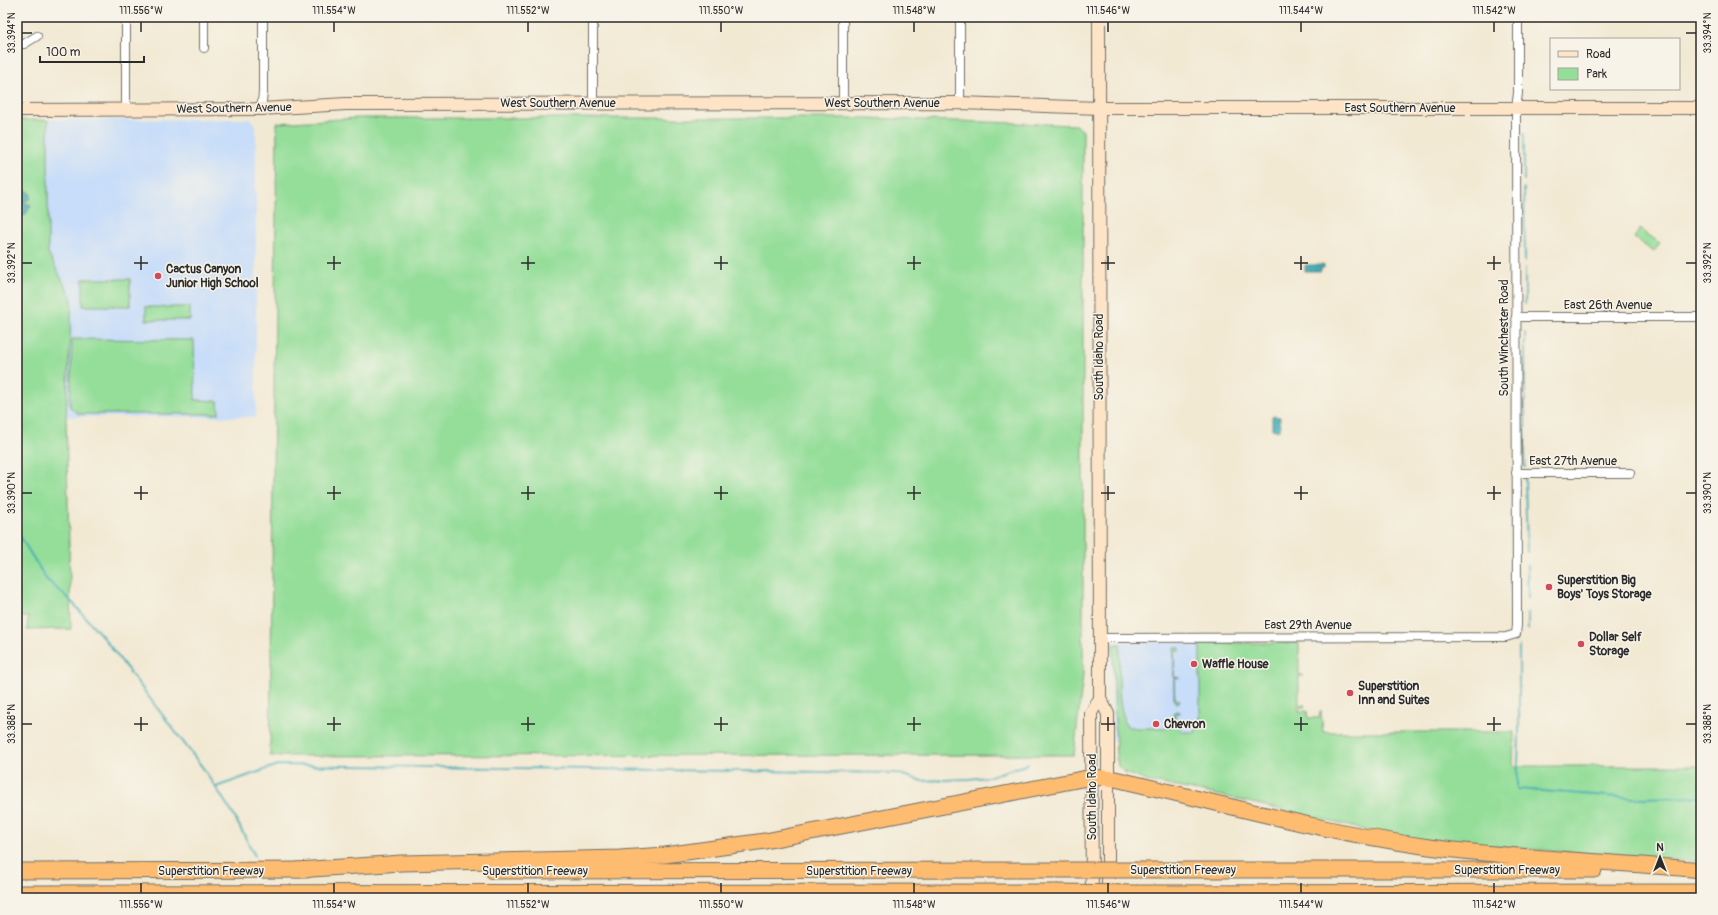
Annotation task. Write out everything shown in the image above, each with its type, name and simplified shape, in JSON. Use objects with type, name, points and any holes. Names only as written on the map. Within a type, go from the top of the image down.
[{"type":"highway","points":[[297,870],[402,863],[665,856],[772,839],[1092,777],[1108,778],[1362,836],[1430,847],[1701,870]]},
{"type":"highway","name":"Superstition Freeway","points":[[19,871],[1701,870]]},
{"type":"highway","name":"Superstition Freeway","points":[[17,893],[439,894],[1701,892]]},
{"type":"highway","points":[[169,898],[242,894]]},
{"type":"highway","points":[[439,894],[491,898]]},
{"type":"main road","name":"South Idaho Road","points":[[1099,17],[1100,698],[1108,714],[1108,898]]},
{"type":"main road","name":"West Southern Avenue","points":[[17,110],[261,110],[346,104],[593,103],[960,103],[1099,108]]},
{"type":"main road","name":"East Southern Avenue","points":[[1099,108],[1701,108]]},
{"type":"main road","name":"South Idaho Road","points":[[1092,898],[1091,713],[1100,698]]},
{"type":"street","points":[[126,17],[126,110]]},
{"type":"street","points":[[204,17],[204,48]]},
{"type":"street","points":[[261,110],[263,93],[263,17]]},
{"type":"street","points":[[593,17],[593,103]]},
{"type":"street","points":[[843,17],[843,103]]},
{"type":"street","points":[[960,17],[960,103]]},
{"type":"street","name":"South Winchester Road","points":[[1516,634],[1516,108],[1518,93],[1518,17]]},
{"type":"street","points":[[17,44],[24,44],[36,36]]},
{"type":"street","name":"East 26th Avenue","points":[[1516,317],[1701,317]]},
{"type":"street","name":"East 27th Avenue","points":[[1516,473],[1630,472]]},
{"type":"street","name":"East 29th Avenue","points":[[1100,638],[1506,637],[1516,634]]},
{"type":"shaded area","name":"Cactus Canyon Junior High School","points":[[250,119],[256,126],[256,417],[66,417],[72,299],[48,253],[48,120]]},
{"type":"shaded area","points":[[1115,642],[1200,642],[1202,739],[1113,741],[1111,644]]},
{"type":"green space","points":[[358,118],[866,118],[1076,125],[1083,131],[1083,675],[1074,755],[270,756],[277,123]]},
{"type":"green space","points":[[17,120],[48,120],[48,253],[72,299],[66,417],[71,629],[27,630],[28,617],[17,617]]},
{"type":"green space","points":[[1640,229],[1660,243],[1654,252],[1634,238]]},
{"type":"green space","points":[[83,279],[130,279],[130,306],[83,306]]},
{"type":"green space","points":[[146,307],[190,307],[190,320],[146,320]]},
{"type":"green space","points":[[72,339],[194,340],[195,400],[218,401],[219,414],[79,414],[70,407]]},
{"type":"green space","points":[[1200,643],[1299,643],[1299,674],[1304,676],[1299,676],[1299,705],[1305,705],[1304,707],[1299,707],[1299,711],[1307,711],[1308,718],[1319,718],[1321,711],[1323,732],[1514,732],[1513,766],[1701,766],[1701,862],[1407,840],[1223,796],[1147,781],[1125,773],[1117,765],[1116,757],[1113,645],[1120,644],[1120,704],[1125,719],[1123,721],[1129,728],[1131,726],[1135,728],[1170,728],[1173,725],[1174,712],[1179,711],[1180,713],[1175,714],[1175,725],[1181,726],[1181,732],[1196,732],[1196,726],[1200,725]]},
{"type":"green space","points":[[1174,648],[1180,648],[1180,651],[1174,652]]},
{"type":"green space","points":[[1174,679],[1175,699],[1180,700],[1178,703],[1174,701]]},
{"type":"water","points":[[27,191],[30,193],[31,197],[29,200],[22,199],[26,201],[25,203],[31,205],[26,214],[17,220],[17,193],[20,193],[21,196],[22,192]]},
{"type":"water","points":[[1305,265],[1324,265],[1324,268],[1321,268],[1321,271],[1305,271]]},
{"type":"water","points":[[1272,417],[1280,417],[1280,429],[1278,431],[1272,429]]},
{"type":"waterway","points":[[1524,133],[1524,181]]},
{"type":"waterway","points":[[1524,188],[1525,261]]},
{"type":"waterway","points":[[1525,268],[1525,304]]},
{"type":"waterway","points":[[1525,333],[1525,467]]},
{"type":"waterway","points":[[1525,479],[1527,552]]},
{"type":"waterway","points":[[17,531],[46,579],[69,599],[103,637],[203,768],[233,814],[255,856]]},
{"type":"waterway","points":[[1527,566],[1528,598]]},
{"type":"waterway","points":[[1528,613],[1528,629]]},
{"type":"waterway","points":[[1519,646],[1519,735],[1517,789],[1633,798],[1701,797]]},
{"type":"waterway","points":[[216,787],[278,765],[896,773],[922,781],[988,777],[1028,764]]},
{"type":"place","name":"Cactus Canyon Junior High School","points":[[158,276]]},
{"type":"place","name":"Superstition Big Boys' Toys Storage","points":[[1549,587]]},
{"type":"place","name":"Dollar Self Storage","points":[[1581,644]]},
{"type":"place","name":"Waffle House","points":[[1194,664]]},
{"type":"place","name":"Superstition Inn and Suites","points":[[1350,693]]},
{"type":"place","name":"Chevron","points":[[1156,724]]}]
